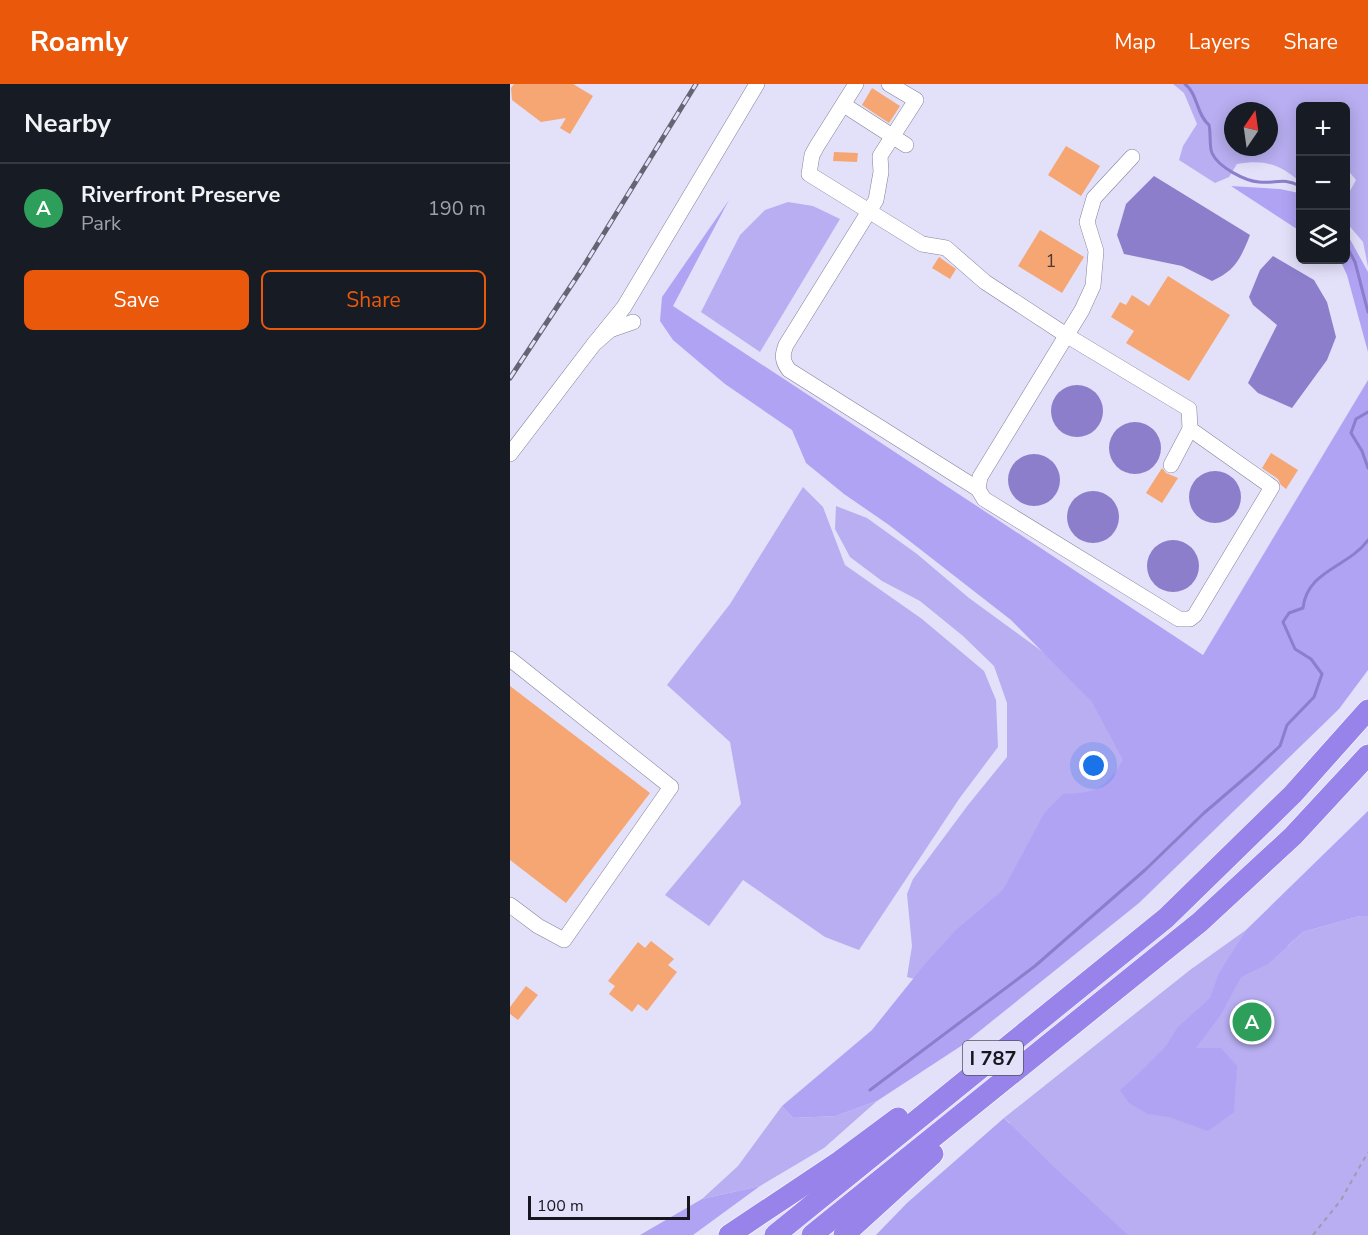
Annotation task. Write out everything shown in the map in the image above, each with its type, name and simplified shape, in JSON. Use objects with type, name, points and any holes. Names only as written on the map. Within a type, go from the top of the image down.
[{"type":"highway","name":"I 787","points":[[775,1235],[1166,918],[1293,794],[1368,710]]},
{"type":"highway","name":"I 787","points":[[812,1235],[1103,1001],[1233,893],[1307,821],[1368,754]]},
{"type":"highway","points":[[729,1235],[880,1131],[1157,914],[1208,877]]},
{"type":"highway","points":[[844,1235],[908,1176],[1032,1071],[1103,1001]]},
{"type":"street","points":[[510,454],[624,307],[757,84]]},
{"type":"street","points":[[856,84],[812,155],[809,174],[922,244],[946,248],[985,282],[1066,335],[1189,409],[1190,429],[1171,465]]},
{"type":"street","points":[[889,84],[916,100],[899,141],[880,156],[876,200],[786,345],[783,363],[789,370],[978,489],[984,499],[1179,619],[1190,619],[1195,615],[1272,486],[1190,429]]},
{"type":"street","points":[[844,105],[899,141]]},
{"type":"street","points":[[978,489],[980,477],[1082,310],[1093,286],[1096,251],[1087,222],[1094,198],[1132,157]]},
{"type":"street","points":[[594,344],[610,330],[633,322]]},
{"type":"street","points":[[510,659],[671,787],[564,940],[538,926],[510,905]]},
{"type":"path","points":[[1313,1235],[1341,1200],[1368,1152]]},
{"type":"shaded area","points":[[1173,84],[1368,84],[1368,267],[1363,242],[1350,227],[1350,191],[1356,180],[1350,173],[1350,102],[1296,102],[1296,179],[1271,164],[1255,162],[1237,164],[1229,177],[1215,183],[1179,160],[1183,146],[1197,124],[1184,93]]},
{"type":"shaded area","points":[[1154,176],[1250,235],[1240,257],[1226,273],[1212,281],[1182,266],[1124,254],[1117,235],[1126,204]]},
{"type":"shaded area","points":[[1231,186],[1296,192],[1296,228]]},
{"type":"shaded area","points":[[729,200],[673,306],[1203,655],[1368,380],[1368,670],[1339,709],[1139,903],[961,1046],[877,1101],[836,1116],[793,1118],[782,1106],[872,1030],[925,964],[956,930],[1003,890],[1045,812],[1063,794],[1092,790],[1105,783],[1123,760],[1092,702],[1011,620],[806,463],[792,430],[725,384],[673,340],[660,321],[662,297]]},
{"type":"shaded area","points":[[788,202],[813,206],[840,219],[760,352],[701,312],[740,235],[765,210]]},
{"type":"shaded area","points":[[1350,239],[1368,272],[1368,352],[1342,264],[1350,264]]},
{"type":"shaded area","points":[[1273,256],[1314,280],[1327,302],[1336,337],[1327,360],[1292,408],[1258,393],[1248,383],[1277,325],[1253,305],[1249,297],[1260,270]]},
{"type":"shaded area","points":[[1072,385],[1082,385],[1096,392],[1103,411],[1096,430],[1082,437],[1072,437],[1062,433],[1055,426],[1051,416],[1051,406],[1055,396],[1062,389]]},
{"type":"shaded area","points":[[1130,422],[1140,422],[1154,429],[1161,448],[1154,467],[1140,474],[1130,474],[1120,470],[1113,463],[1109,453],[1109,443],[1113,433],[1120,426]]},
{"type":"shaded area","points":[[1029,454],[1039,454],[1053,461],[1060,480],[1053,499],[1039,506],[1029,506],[1019,502],[1012,495],[1008,485],[1008,475],[1012,465],[1019,458]]},
{"type":"shaded area","points":[[1210,471],[1220,471],[1234,478],[1241,497],[1234,516],[1220,523],[1210,523],[1200,519],[1193,512],[1189,502],[1189,492],[1193,482],[1200,475]]},
{"type":"shaded area","points":[[803,487],[823,507],[845,565],[922,619],[984,671],[996,700],[998,747],[959,799],[859,950],[825,937],[743,880],[709,926],[665,895],[741,804],[730,742],[667,685],[730,604]]},
{"type":"shaded area","points":[[1088,491],[1098,491],[1112,498],[1119,517],[1112,536],[1098,543],[1088,543],[1078,539],[1071,532],[1067,522],[1067,512],[1071,502],[1078,495]]},
{"type":"shaded area","points":[[836,506],[867,518],[917,554],[969,598],[1084,682],[1171,734],[941,986],[907,977],[912,946],[907,894],[913,879],[1007,757],[1007,703],[994,666],[963,636],[920,601],[882,581],[850,557],[835,529]]},
{"type":"shaded area","points":[[1168,540],[1178,540],[1192,547],[1199,566],[1192,585],[1178,592],[1168,592],[1158,588],[1151,581],[1147,571],[1147,561],[1151,551],[1158,544]]},
{"type":"shaded area","points":[[1368,811],[1368,916],[1360,916],[1303,932],[1268,964],[1241,977],[1222,1013],[1196,1048],[1221,1048],[1237,1066],[1234,1112],[1208,1131],[1169,1117],[1148,1114],[1129,1103],[1120,1090],[1166,1046],[1178,1027],[1210,998],[1219,973],[1246,930]]},
{"type":"shaded area","points":[[1360,916],[1368,916],[1368,1235],[884,1235],[1010,1123],[1004,1118],[1190,970],[1246,930],[1231,955],[1288,946],[1303,932]]},
{"type":"shaded area","points":[[877,1101],[824,1148],[760,1186],[702,1199],[738,1166],[782,1106],[793,1118],[836,1116]]},
{"type":"shaded area","points":[[1004,1118],[1128,1235],[876,1235],[907,1203]]},
{"type":"shaded area","points":[[760,1186],[693,1235],[640,1235],[702,1199]]},
{"type":"building","points":[[514,84],[573,84],[593,96],[570,134],[560,128],[566,118],[541,122],[512,100],[511,88]]},
{"type":"building","points":[[872,88],[900,106],[889,123],[862,105]]},
{"type":"building","points":[[1066,146],[1100,166],[1081,196],[1048,175]]},
{"type":"building","points":[[834,152],[858,153],[857,162],[833,161]]},
{"type":"building","points":[[1040,230],[1084,257],[1062,293],[1018,266]]},
{"type":"building","points":[[939,257],[956,269],[950,279],[932,268]]},
{"type":"building","points":[[1168,276],[1230,315],[1189,381],[1126,343],[1134,331],[1111,317],[1120,302],[1126,305],[1132,295],[1149,306]]},
{"type":"building","points":[[1271,453],[1298,470],[1286,489],[1278,479],[1262,468]]},
{"type":"building","points":[[1162,468],[1166,473],[1178,478],[1162,503],[1146,493]]},
{"type":"building","points":[[510,686],[650,793],[566,903],[510,860]]},
{"type":"building","points":[[651,941],[674,959],[668,965],[677,972],[647,1011],[638,1004],[632,1012],[609,994],[615,986],[608,981],[638,942],[645,948]]},
{"type":"building","points":[[526,986],[538,995],[518,1020],[510,1014],[510,1007]]},
{"type":"waterway","points":[[1185,84],[1209,125],[1211,150],[1220,163],[1232,172],[1253,181],[1284,181],[1296,184]]},
{"type":"waterway","points":[[1350,253],[1355,262],[1368,312]]},
{"type":"waterway","points":[[1368,412],[1356,419],[1351,433],[1362,451],[1368,468]]},
{"type":"waterway","points":[[870,1090],[1035,966],[1145,870],[1204,813],[1280,746],[1287,725],[1314,697],[1322,674],[1311,659],[1295,649],[1283,622],[1289,613],[1303,608],[1306,595],[1320,577],[1350,557],[1368,540]]},
{"type":"railway","points":[[510,378],[582,269],[696,84]]},
{"type":"place","name":"Riverfront Preserve","points":[[1252,1022]]}]
